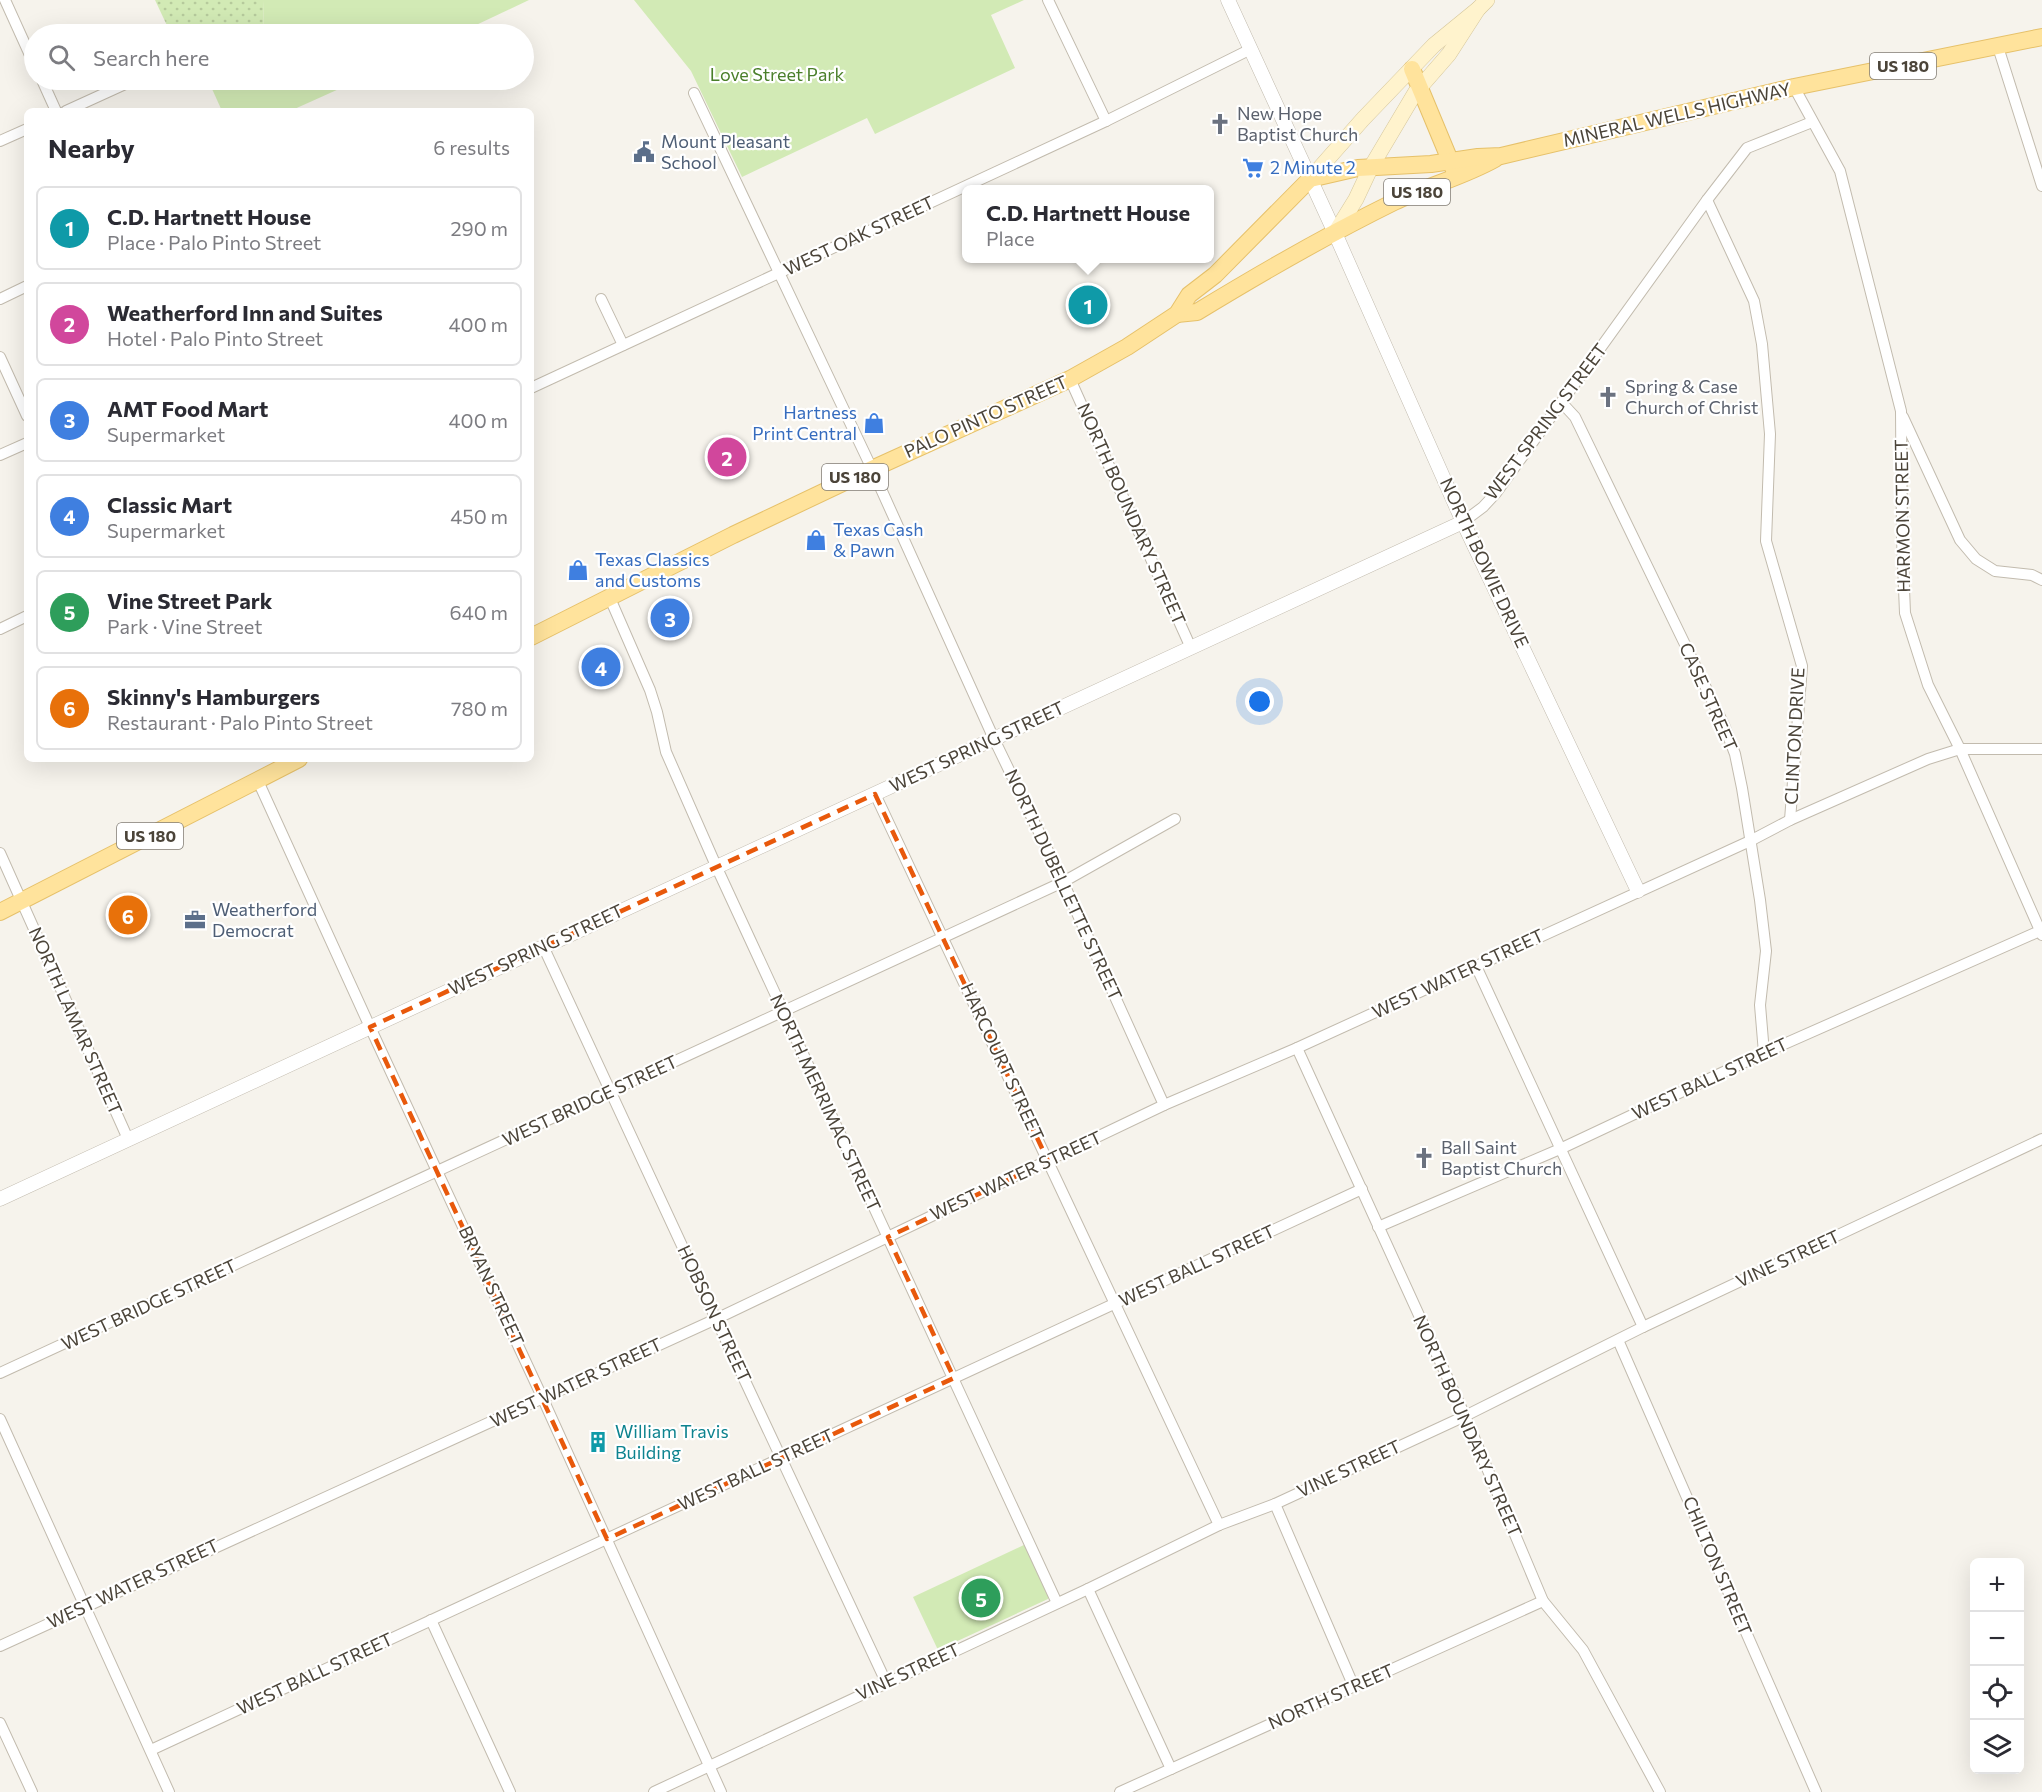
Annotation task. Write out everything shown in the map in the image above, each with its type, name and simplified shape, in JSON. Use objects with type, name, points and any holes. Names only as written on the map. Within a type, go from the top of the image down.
[{"type":"main road","points":[[1310,179],[1363,119],[1434,45],[1483,5]]},
{"type":"main road","points":[[1335,232],[1356,199],[1371,167],[1401,116],[1420,87],[1449,54],[1483,5]]},
{"type":"main road","name":"MINERAL WELLS HIGHWAY","points":[[1310,179],[1371,167],[1453,169],[1478,157],[1501,156],[1794,87],[2042,37]]},
{"type":"main road","points":[[1412,69],[1453,169]]},
{"type":"main road","name":"PALO PINTO STREET","points":[[1220,284],[1335,232],[1395,202],[1417,183],[1453,169]]},
{"type":"main road","name":"PALO PINTO STREET","points":[[534,635],[609,596],[872,469],[1070,380],[1127,347],[1177,314],[1197,312],[1220,284],[1253,236],[1310,179]]},
{"type":"main road","name":"US 180","points":[[0,912],[293,762]]},
{"type":"street","points":[[6,0],[24,40]]},
{"type":"street","points":[[1048,0],[1106,121]]},
{"type":"street","name":"NORTH BOWIE DRIVE","points":[[1228,0],[1335,232],[1464,522],[1638,891]]},
{"type":"street","points":[[1998,47],[2042,186]]},
{"type":"street","name":"WEST OAK STREET","points":[[970,185],[1251,49]]},
{"type":"street","name":"HARMON STREET","points":[[1794,87],[1840,171],[1901,411],[1905,613],[1928,685],[1960,749],[2041,932]]},
{"type":"street","points":[[47,90],[55,108]]},
{"type":"street","points":[[73,108],[112,90]]},
{"type":"street","name":"NORTH DUBELLETTE STREET","points":[[694,93],[872,469],[1164,1105]]},
{"type":"street","name":"WEST SPRING STREET","points":[[0,1199],[1464,522],[1496,493],[1747,148],[1812,122]]},
{"type":"street","points":[[0,141],[24,130]]},
{"type":"street","name":"WEST OAK STREET","points":[[534,387],[962,189]]},
{"type":"street","name":"CLINTON DRIVE","points":[[1707,200],[1754,301],[1762,344],[1770,434],[1766,541],[1802,666],[1791,820]]},
{"type":"street","points":[[0,299],[24,287]]},
{"type":"street","points":[[601,299],[623,345]]},
{"type":"street","points":[[0,357],[24,409]]},
{"type":"street","name":"NORTH BOUNDARY STREET","points":[[1070,380],[1191,648]]},
{"type":"street","name":"CASE STREET","points":[[1562,404],[1575,417],[1724,725],[1735,754],[1743,788],[1766,951],[1760,1005],[1764,1053]]},
{"type":"street","points":[[1901,411],[1960,540],[1976,559],[1995,571],[2032,575],[2042,580]]},
{"type":"street","points":[[0,455],[24,444]]},
{"type":"street","name":"NORTH MERRIMAC STREET","points":[[609,596],[650,690],[666,752],[717,868],[1057,1603]]},
{"type":"street","points":[[0,629],[24,617]]},
{"type":"street","name":"WEST WATER STREET","points":[[0,1646],[716,1319],[1164,1105],[1296,1048],[1928,759],[1960,749],[2042,749]]},
{"type":"street","name":"BRYAN STREET","points":[[258,781],[721,1792]]},
{"type":"street","name":"HARCOURT STREET","points":[[875,794],[1219,1525]]},
{"type":"street","name":"WEST BRIDGE STREET","points":[[0,1373],[1063,882],[1175,819]]},
{"type":"street","name":"NORTH LAMAR STREET","points":[[0,853],[128,1139]]},
{"type":"street","name":"WEST BALL STREET","points":[[1378,1227],[1560,1149],[1764,1053],[2041,932]]},
{"type":"street","name":"HOBSON STREET","points":[[543,946],[886,1682]]},
{"type":"street","points":[[1476,966],[1643,1327]]},
{"type":"street","name":"NORTH BOUNDARY STREET","points":[[1296,1048],[1465,1416],[1543,1601],[1583,1650],[1660,1792]]},
{"type":"street","name":"VINE STREET","points":[[654,1792],[1088,1589],[1219,1525],[1275,1504],[1465,1416],[1643,1327],[2042,1139]]},
{"type":"street","name":"WEST BALL STREET","points":[[151,1750],[1362,1190]]},
{"type":"street","name":"CHILTON STREET","points":[[1618,1340],[1816,1792]]},
{"type":"street","points":[[0,1419],[169,1792]]},
{"type":"street","points":[[1275,1504],[1354,1686]]},
{"type":"street","points":[[1088,1589],[1170,1768]]},
{"type":"street","name":"NORTH STREET","points":[[1120,1792],[1543,1601]]},
{"type":"street","points":[[431,1620],[510,1792]]},
{"type":"street","points":[[0,1723],[32,1792]]},
{"type":"highlighted area","points":[[875,794],[1048,1161],[888,1237],[954,1378],[607,1539],[370,1027]]},
{"type":"green space","points":[[155,0],[264,0],[263,24],[166,24]]},
{"type":"green space","points":[[264,0],[529,0],[478,24],[263,24]]},
{"type":"green space","name":"Love Street Park","points":[[634,0],[1024,0],[991,15],[1015,68],[875,134],[867,118],[742,177],[691,71]]},
{"type":"green space","points":[[213,90],[337,90],[297,108],[221,108]]},
{"type":"green space","points":[[1026,1544],[1049,1596],[1048,1599],[938,1650],[913,1597]]},
{"type":"place","name":"New Hope Baptist Church","points":[[1220,124]]},
{"type":"place","name":"Mount Pleasant School","points":[[644,152]]},
{"type":"place","name":"2 Minute 2","points":[[1253,168]]},
{"type":"place","name":"C.D. Hartnett House","points":[[1088,305]]},
{"type":"place","name":"Spring & Case Church of Christ","points":[[1608,397]]},
{"type":"place","name":"Hartness Print Central","points":[[874,423]]},
{"type":"place","name":"Weatherford Inn and Suites","points":[[727,457]]},
{"type":"place","name":"Texas Cash & Pawn","points":[[816,540]]},
{"type":"place","name":"Texas Classics and Customs","points":[[578,570]]},
{"type":"place","name":"AMT Food Mart","points":[[670,618]]},
{"type":"place","name":"Classic Mart","points":[[601,667]]},
{"type":"place","name":"Skinny's Hamburgers","points":[[128,915]]},
{"type":"place","name":"Weatherford Democrat","points":[[195,920]]},
{"type":"place","name":"Ball Saint Baptist Church","points":[[1424,1158]]},
{"type":"place","name":"William Travis Building","points":[[598,1442]]},
{"type":"place","name":"Vine Street Park","points":[[981,1598]]}]
